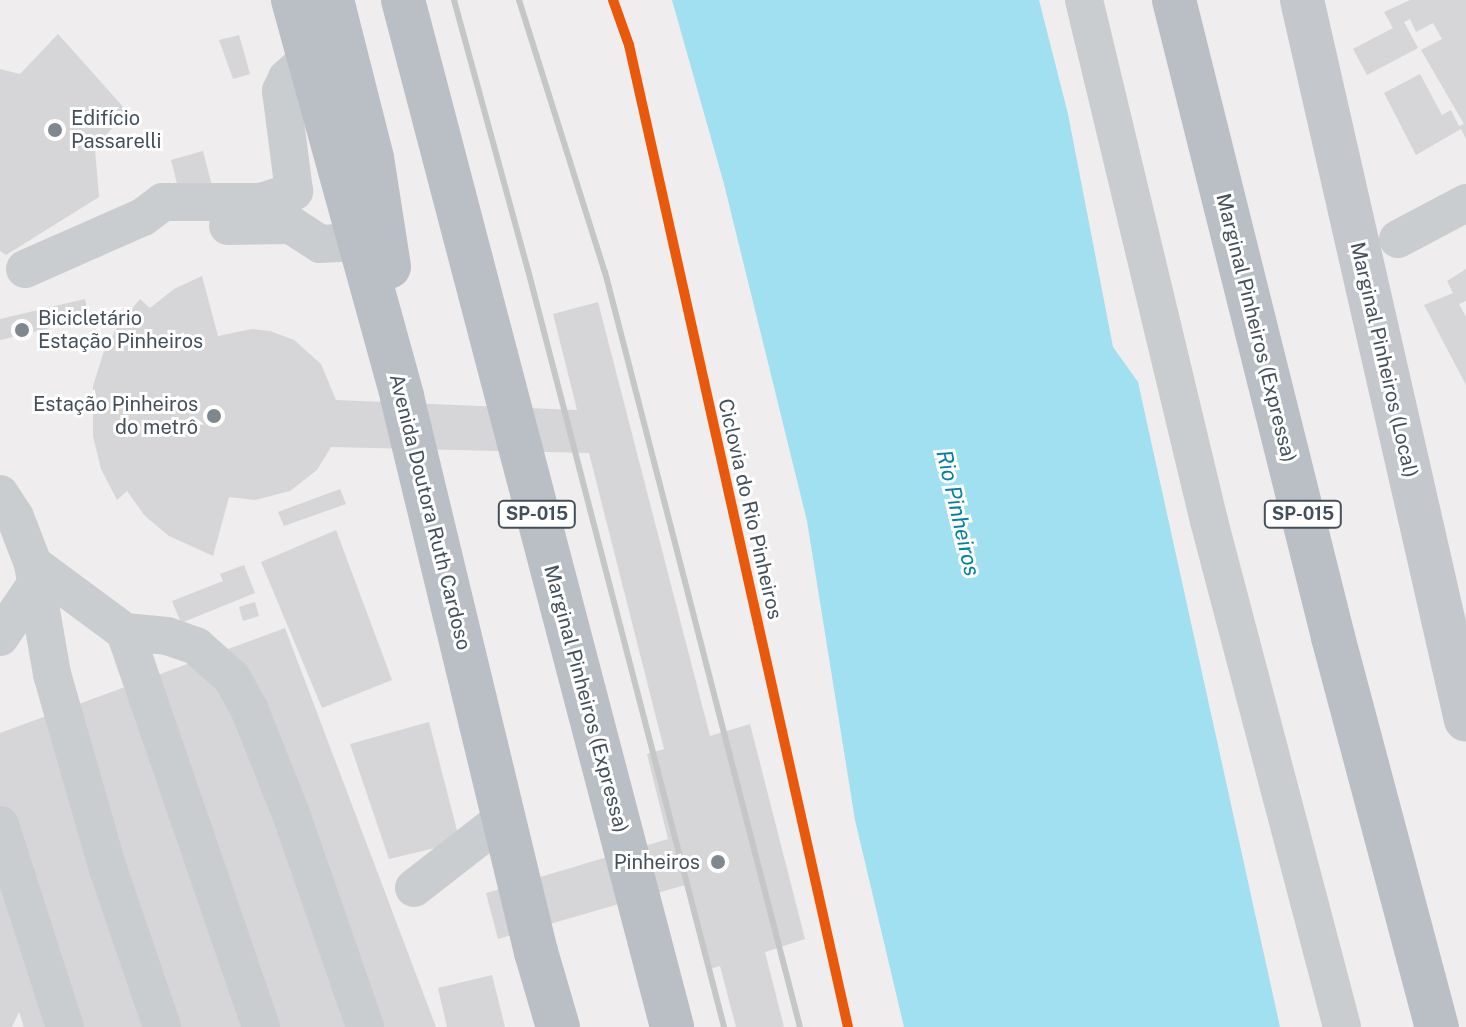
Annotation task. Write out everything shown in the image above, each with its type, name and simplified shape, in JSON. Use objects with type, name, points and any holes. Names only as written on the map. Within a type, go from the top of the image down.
[{"type":"highway","name":"Avenida Doutora Ruth Cardoso","points":[[293,0],[421,471],[553,1025]]},
{"type":"highway","points":[[332,0],[372,158],[389,260],[391,304],[383,330]]},
{"type":"highway","name":"Marginal Pinheiros (Expressa)","points":[[403,0],[672,1027]]},
{"type":"highway","name":"Marginal Pinheiros (Expressa)","points":[[1174,0],[1333,637],[1437,1027]]},
{"type":"main road","name":"Marginal Pinheiros (Local)","points":[[1302,0],[1466,720]]},
{"type":"street","points":[[1084,0],[1209,521],[1342,1027]]},
{"type":"street","points":[[25,269],[143,217],[163,202],[261,202],[294,191],[281,91],[287,78],[308,59]]},
{"type":"street","points":[[1398,239],[1466,203]]},
{"type":"street","points":[[143,217],[162,227],[291,225],[320,244],[358,242]]},
{"type":"street","points":[[5,511],[34,574],[52,674],[100,840],[162,1027]]},
{"type":"street","points":[[34,574],[125,632],[167,636],[196,646],[232,678],[250,711],[291,814],[365,1027]]},
{"type":"street","points":[[0,637],[34,574]]},
{"type":"street","points":[[125,632],[261,1027]]},
{"type":"street","points":[[414,888],[504,818]]},
{"type":"street","points":[[0,825],[65,1027]]},
{"type":"water","name":"Rio Pinheiros","points":[[672,0],[1039,0],[1068,114],[1113,347],[1138,382],[1280,1027],[904,1027],[855,820],[807,521],[724,184]]},
{"type":"building","points":[[1410,0],[1466,0],[1466,139],[1461,129],[1416,155],[1384,93],[1420,74],[1442,115],[1451,110],[1459,126],[1464,124],[1421,50],[1442,39],[1433,23],[1416,32],[1410,19],[1404,22],[1418,48],[1367,75],[1353,49],[1393,28],[1384,12]]},
{"type":"building","name":"Edifício Passarelli","points":[[58,34],[126,110],[95,150],[99,197],[6,255],[0,251],[0,69],[20,74]]},
{"type":"building","points":[[239,35],[250,74],[233,79],[219,40]]},
{"type":"building","points":[[203,151],[213,190],[181,199],[171,160]]},
{"type":"building","points":[[1466,269],[1466,301],[1459,304],[1466,317],[1466,385],[1424,305],[1453,293],[1447,281]]},
{"type":"building","points":[[202,276],[218,336],[252,329],[270,331],[294,340],[321,364],[336,400],[577,410],[553,314],[598,302],[710,736],[750,724],[805,939],[765,952],[784,1027],[736,1027],[720,966],[707,970],[685,885],[498,939],[486,893],[668,839],[647,754],[664,749],[589,453],[331,447],[317,470],[290,491],[255,500],[229,497],[213,556],[169,536],[145,516],[127,491],[117,500],[101,469],[93,436],[93,386],[103,354],[119,324],[140,299],[150,308],[174,289]]},
{"type":"building","name":"Bicicletário Estação Pinheiros","points":[[85,299],[89,319],[0,340],[0,319]]},
{"type":"building","points":[[340,489],[346,504],[284,526],[278,512]]},
{"type":"building","points":[[336,530],[392,680],[322,708],[261,562]]},
{"type":"building","points":[[244,565],[255,593],[181,623],[172,601],[223,581],[220,574]]},
{"type":"building","points":[[255,602],[259,616],[243,621],[239,607]]},
{"type":"building","points":[[285,628],[436,1027],[24,1027],[19,1012],[12,1027],[0,1027],[0,733]]},
{"type":"building","points":[[429,722],[460,842],[389,859],[350,744]]},
{"type":"building","points":[[492,975],[505,1027],[447,1027],[438,988]]},
{"type":"railway","points":[[454,0],[528,270],[724,1027]]},
{"type":"railway","points":[[519,0],[605,272],[800,1027]]},
{"type":"cycle path","name":"Ciclovia do Rio Pinheiros","points":[[613,0],[629,45],[848,1027]]},
{"type":"place","name":"Edifício Passarelli","points":[[55,130]]},
{"type":"place","name":"Bicicletário Estação Pinheiros","points":[[22,330]]},
{"type":"place","name":"Estação Pinheiros do metrô","points":[[214,416]]},
{"type":"place","name":"Pinheiros","points":[[718,862]]}]
